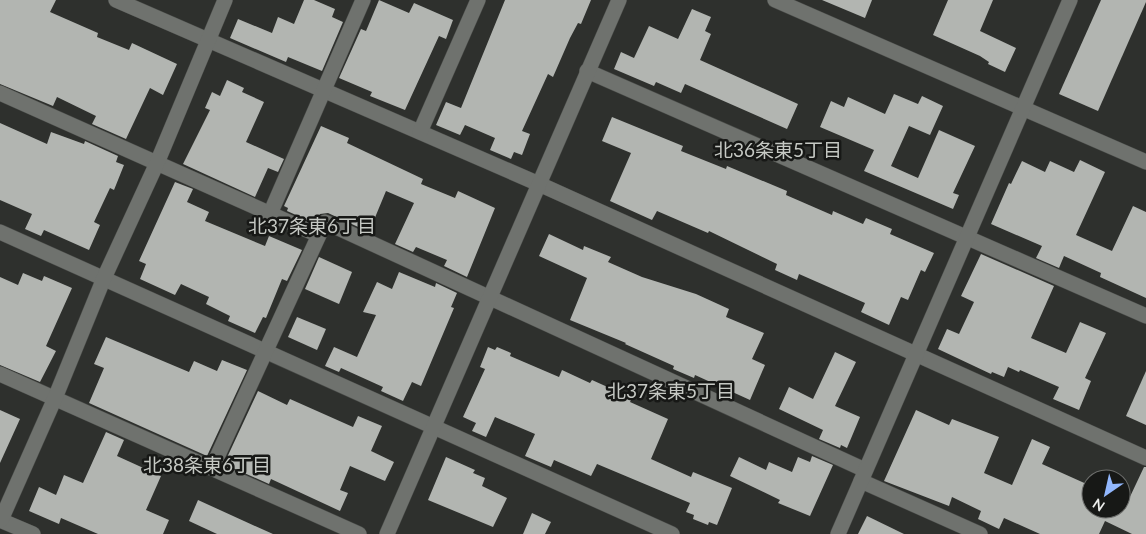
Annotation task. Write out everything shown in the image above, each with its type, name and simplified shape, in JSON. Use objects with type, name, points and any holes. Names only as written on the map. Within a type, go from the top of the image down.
[{"type":"street","points":[[116,0],[539,184],[1146,458]]},
{"type":"street","points":[[33,534],[0,520],[55,398],[104,278],[157,163],[225,0]]},
{"type":"street","points":[[270,214],[363,0]]},
{"type":"street","points":[[420,132],[478,0]]},
{"type":"street","points":[[386,534],[491,297],[618,0]]},
{"type":"street","points":[[775,0],[1146,162]]},
{"type":"street","points":[[838,534],[1070,0]]},
{"type":"street","points":[[587,71],[1146,316]]},
{"type":"street","points":[[0,93],[318,235]]},
{"type":"street","points":[[212,468],[325,222],[491,297],[863,475],[980,534]]},
{"type":"street","points":[[0,232],[672,534]]},
{"type":"street","points":[[0,374],[359,534]]},
{"type":"building","points":[[0,0],[56,0],[50,12],[98,33],[97,37],[129,50],[132,43],[177,64],[163,95],[150,88],[126,139],[92,124],[96,116],[57,97],[53,106],[0,84]]},
{"type":"building","points":[[304,0],[314,0],[335,9],[332,17],[343,22],[322,71],[288,57],[286,62],[230,38],[238,19],[272,33],[278,17],[294,24]]},
{"type":"building","points":[[379,0],[409,13],[414,3],[453,20],[446,39],[439,36],[405,110],[370,96],[372,92],[339,78],[361,29],[366,31]]},
{"type":"building","points":[[505,0],[591,0],[581,24],[578,23],[570,38],[553,77],[548,74],[522,131],[530,134],[522,155],[514,152],[511,159],[490,150],[495,138],[465,125],[460,135],[436,125],[446,102],[461,108]]},
{"type":"building","points":[[822,0],[872,0],[865,18]]},
{"type":"building","points":[[948,0],[993,0],[980,31],[1016,48],[1005,72],[988,64],[989,62],[980,56],[933,35]]},
{"type":"building","points":[[1101,0],[1146,0],[1146,2],[1098,111],[1059,94]]},
{"type":"building","points":[[692,9],[711,17],[705,31],[711,34],[700,60],[798,104],[787,129],[685,84],[681,93],[656,82],[654,86],[614,69],[621,52],[634,58],[649,26],[678,39]]},
{"type":"building","points":[[227,80],[244,88],[242,92],[264,102],[246,142],[284,159],[278,172],[268,168],[255,197],[183,164],[210,110],[205,108],[212,92],[220,96]]},
{"type":"building","points":[[894,94],[918,104],[922,96],[943,106],[930,135],[909,126],[891,166],[918,178],[939,130],[975,146],[953,193],[959,195],[953,209],[864,171],[874,150],[820,127],[831,101],[844,107],[848,97],[885,114]]},
{"type":"building","points":[[612,117],[683,146],[681,151],[726,169],[727,166],[787,191],[786,195],[832,215],[833,211],[863,224],[866,218],[892,229],[890,234],[934,253],[925,272],[921,270],[908,300],[901,297],[889,325],[861,312],[865,303],[799,274],[797,280],[775,270],[777,264],[709,231],[708,233],[657,211],[652,220],[610,201],[631,153],[602,141]]},
{"type":"building","points":[[0,123],[47,144],[51,132],[84,144],[85,141],[118,156],[116,162],[124,165],[114,190],[110,188],[94,222],[100,225],[89,250],[44,230],[41,236],[25,229],[32,214],[0,200]]},
{"type":"building","points":[[321,126],[349,138],[347,143],[423,179],[421,184],[455,198],[458,191],[495,208],[467,277],[444,266],[447,260],[416,247],[413,252],[395,244],[414,203],[386,191],[369,232],[328,213],[320,214],[314,223],[287,211],[288,208],[284,206]]},
{"type":"building","points":[[1080,160],[1105,172],[1076,235],[1112,251],[1133,206],[1146,212],[1146,298],[1100,277],[1101,273],[1064,256],[1059,268],[1036,258],[1042,246],[991,224],[1009,183],[1011,184],[1022,161],[1045,172],[1050,161],[1074,172]]},
{"type":"building","points":[[175,182],[193,189],[187,202],[209,212],[205,221],[265,246],[269,236],[302,250],[287,281],[282,279],[266,318],[263,317],[255,333],[228,321],[230,316],[206,304],[209,297],[181,284],[175,295],[140,279],[146,264],[139,261]]},
{"type":"building","points":[[549,234],[583,250],[584,246],[611,257],[608,262],[642,277],[696,294],[729,309],[726,317],[764,333],[752,359],[765,365],[750,400],[695,375],[694,378],[673,369],[674,366],[626,343],[570,320],[587,278],[539,256]]},
{"type":"building","points":[[981,254],[1054,286],[1031,338],[1066,353],[1080,322],[1106,333],[1085,378],[1091,381],[1079,410],[1053,399],[1059,387],[1020,370],[1019,372],[1008,367],[1004,377],[992,372],[991,374],[938,349],[947,329],[959,334],[974,302],[961,296]]},
{"type":"building","points":[[319,257],[352,272],[339,304],[305,289]]},
{"type":"building","points":[[399,272],[435,287],[436,283],[457,293],[451,307],[454,308],[421,386],[412,382],[403,401],[381,391],[383,387],[341,368],[339,372],[325,366],[334,347],[357,357],[376,315],[363,312],[377,282],[392,289]]},
{"type":"building","points":[[23,273],[42,281],[44,276],[72,288],[46,346],[56,351],[40,382],[0,365],[0,277],[18,285]]},
{"type":"building","points":[[297,317],[326,329],[317,350],[288,337]]},
{"type":"building","points":[[106,337],[189,372],[194,361],[217,371],[222,360],[247,370],[207,456],[89,403],[104,368],[94,364]]},
{"type":"building","points":[[488,347],[495,350],[497,347],[511,353],[510,356],[559,377],[562,370],[590,383],[592,380],[632,398],[630,402],[668,419],[651,459],[691,477],[693,472],[732,488],[717,525],[709,522],[708,525],[693,519],[694,515],[686,512],[690,503],[597,464],[591,476],[554,460],[551,467],[525,456],[535,434],[495,417],[486,437],[472,431],[476,423],[463,417],[485,369],[480,367]]},
{"type":"building","points":[[835,352],[856,362],[835,406],[860,417],[847,448],[841,445],[840,448],[819,439],[823,430],[779,409],[789,387],[813,399]]},
{"type":"building","points":[[1146,371],[1146,425],[1126,416]]},
{"type":"building","points":[[258,391],[287,405],[290,399],[353,427],[358,416],[382,426],[371,451],[394,462],[385,481],[350,466],[340,490],[348,493],[340,511],[271,479],[269,484],[224,464]]},
{"type":"building","points":[[0,410],[20,419],[0,463]]},
{"type":"building","points":[[916,410],[949,425],[952,419],[999,437],[984,473],[1012,485],[1032,439],[1050,447],[1042,464],[1081,482],[1081,519],[1131,519],[1131,495],[1144,467],[1146,467],[1146,534],[1132,534],[1105,521],[1099,534],[1040,534],[1004,518],[999,529],[978,519],[981,511],[952,497],[949,506],[884,481]]},
{"type":"building","points":[[106,432],[124,440],[117,456],[161,476],[146,510],[169,520],[163,534],[98,534],[61,518],[59,524],[29,511],[39,487],[56,495],[64,475],[83,483]]},
{"type":"building","points":[[812,456],[833,465],[810,516],[778,503],[780,500],[730,476],[739,457],[766,470],[769,462],[792,472],[798,457],[810,462]]},
{"type":"building","points":[[446,457],[475,470],[473,473],[485,478],[482,486],[507,498],[493,527],[428,500]]},
{"type":"building","points":[[198,500],[273,534],[217,534],[189,521]]},
{"type":"building","points":[[532,513],[551,522],[545,534],[523,534]]},
{"type":"building","points":[[867,516],[904,534],[858,534]]},
{"type":"district","name":"北36条東5丁目","points":[[778,149]]},
{"type":"district","name":"北37条東6丁目","points":[[312,225]]},
{"type":"district","name":"北37条東5丁目","points":[[671,390]]},
{"type":"district","name":"北38条東6丁目","points":[[207,464]]}]
